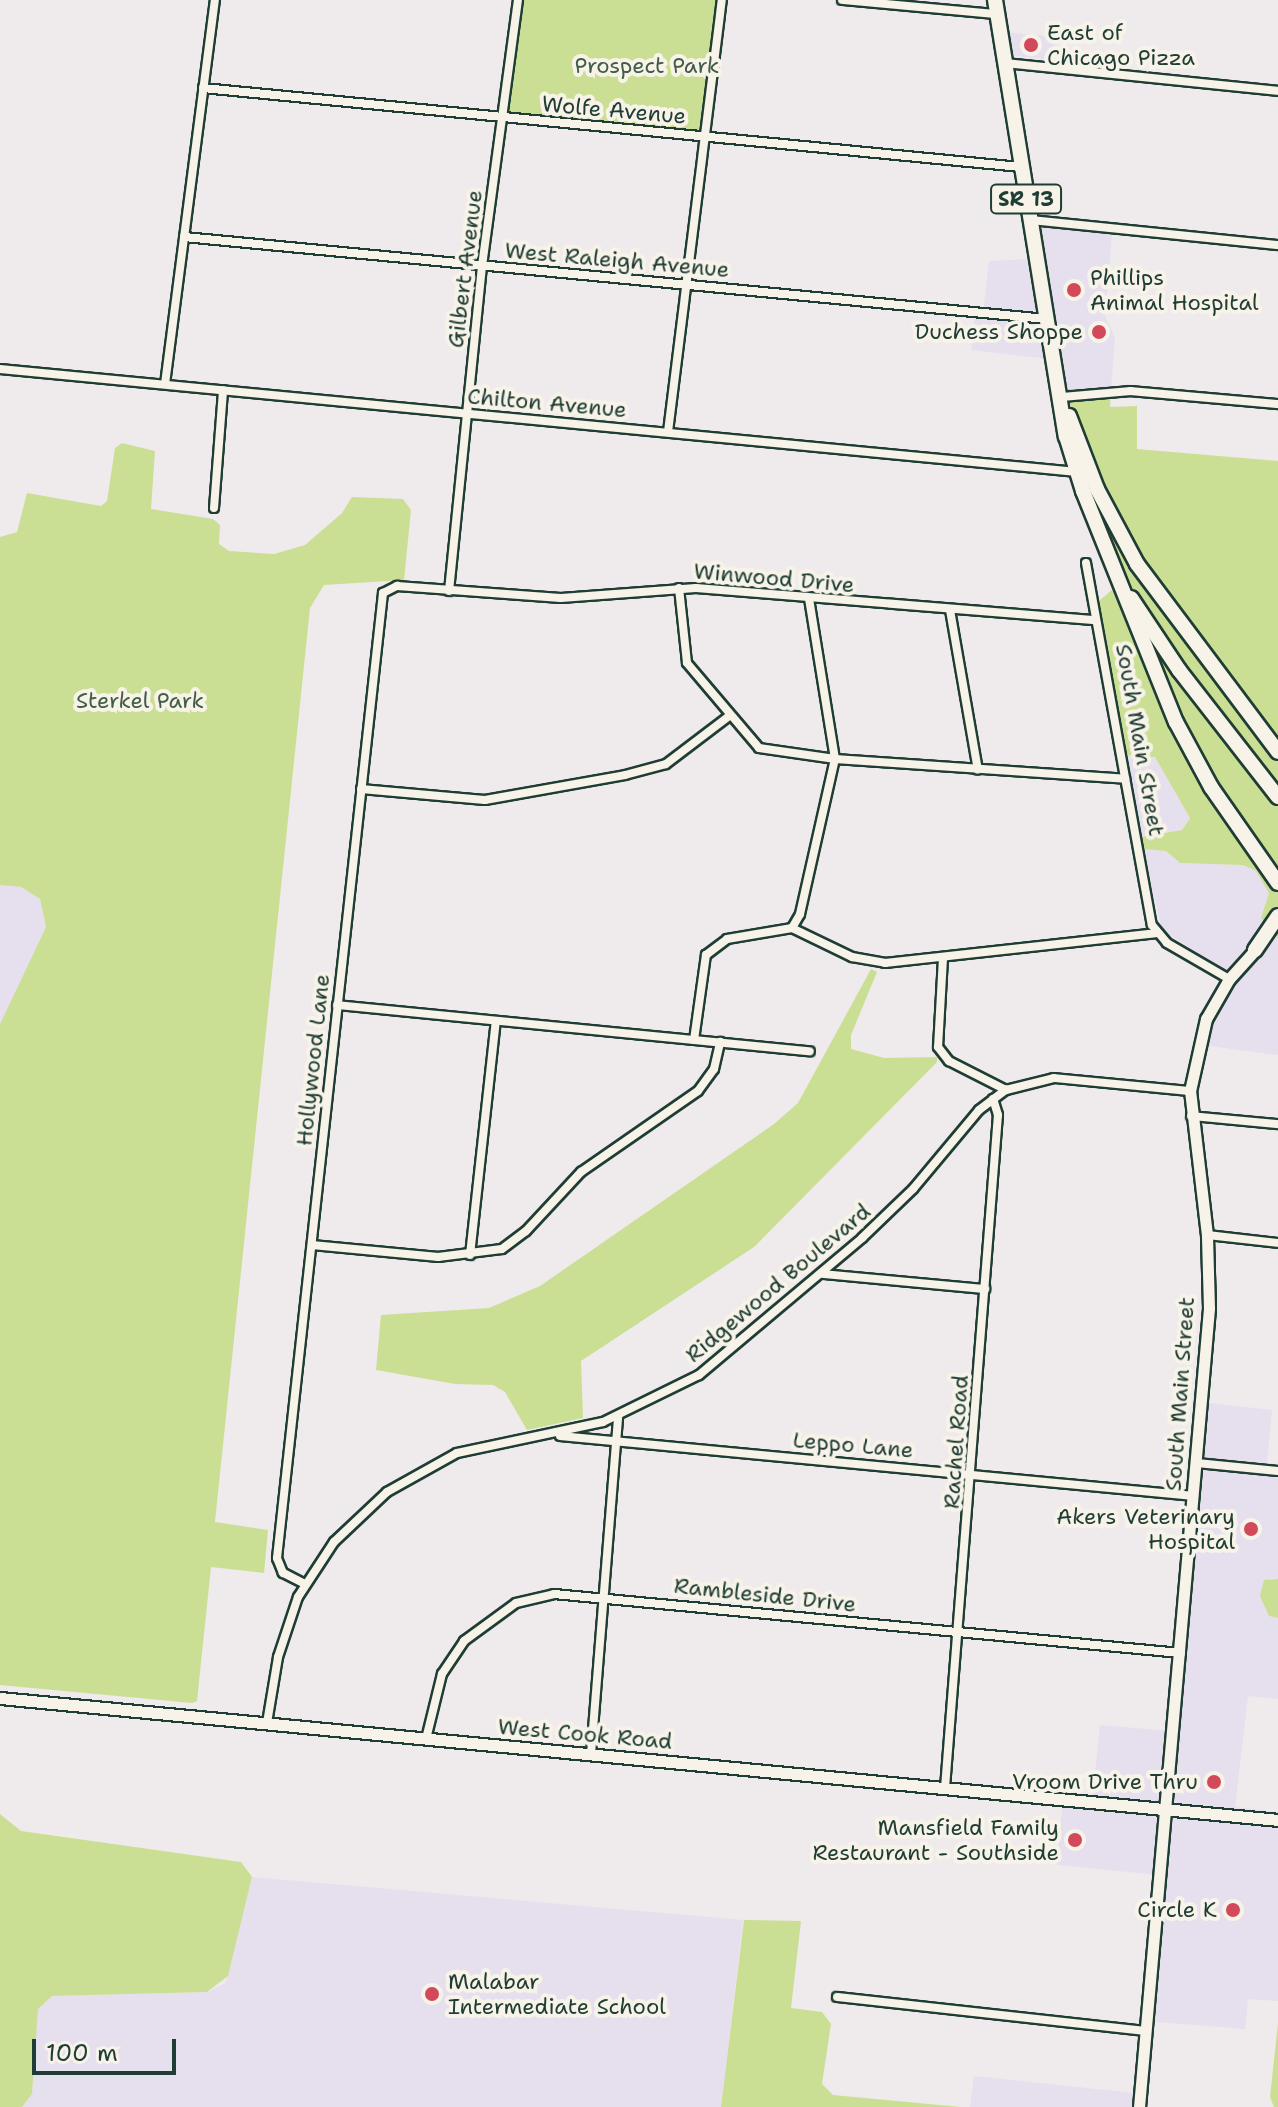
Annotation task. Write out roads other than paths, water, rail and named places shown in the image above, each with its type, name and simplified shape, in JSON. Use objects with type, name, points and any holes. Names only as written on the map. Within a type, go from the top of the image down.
[{"type":"highway","name":"SR 13","points":[[995,7],[1062,397],[1107,552],[1166,652],[1278,797]]},
{"type":"highway","name":"SR 13","points":[[1084,472],[1137,564],[1278,752]]},
{"type":"highway","points":[[1107,552],[1189,748],[1278,883]]},
{"type":"highway","points":[[1255,950],[1278,916]]},
{"type":"highway","points":[[1255,950],[1278,932]]},
{"type":"main road","name":"South Main Street","points":[[1139,2107],[1209,1308],[1207,1235],[1190,1116],[1190,1091],[1201,1033],[1229,979],[1255,950]]},
{"type":"main road","name":"West Cook Road","points":[[0,1698],[1278,1820]]},
{"type":"street","points":[[165,384],[215,0]]},
{"type":"street","name":"Gilbert Avenue","points":[[449,591],[482,266],[518,0]]},
{"type":"street","points":[[668,432],[722,0]]},
{"type":"street","points":[[842,0],[995,7]]},
{"type":"street","points":[[1003,63],[1278,91]]},
{"type":"street","name":"Wolfe Avenue","points":[[203,88],[1021,167]]},
{"type":"street","points":[[1030,220],[1278,245]]},
{"type":"street","name":"West Raleigh Avenue","points":[[184,237],[1047,319]]},
{"type":"street","name":"Chilton Avenue","points":[[0,369],[1084,472]]},
{"type":"street","points":[[214,508],[223,390]]},
{"type":"street","points":[[1062,397],[1143,391],[1278,404]]},
{"type":"street","name":"South Main Street","points":[[1086,563],[1155,933]]},
{"type":"street","name":"Hollywood Lane","points":[[305,1584],[283,1573],[277,1558],[383,593],[397,586],[449,591]]},
{"type":"street","points":[[679,588],[683,654],[728,717],[759,748],[835,759],[1125,779]]},
{"type":"street","name":"Winwood Drive","points":[[449,591],[561,598],[679,588],[1096,620]]},
{"type":"street","points":[[792,928],[800,914],[835,759],[809,598]]},
{"type":"street","points":[[950,610],[978,770]]},
{"type":"street","points":[[361,789],[485,800],[625,775],[666,764],[728,717]]},
{"type":"street","points":[[694,1040],[703,962],[712,948],[737,937],[792,928],[862,960],[943,958],[1155,933],[1229,979]]},
{"type":"street","points":[[943,958],[938,1047],[949,1061],[1006,1090]]},
{"type":"street","points":[[337,1005],[810,1051]]},
{"type":"street","points":[[470,1255],[496,1021]]},
{"type":"street","points":[[312,1245],[470,1255],[502,1249],[520,1237],[581,1172],[692,1096],[714,1069],[720,1042]]},
{"type":"street","name":"Ridgewood Boulevard","points":[[267,1723],[278,1657],[305,1584],[359,1515],[425,1468],[473,1448],[556,1435],[618,1417],[699,1375],[823,1274],[913,1189],[993,1099],[1006,1090],[1054,1078],[1190,1091]]},
{"type":"street","name":"Rachel Road","points":[[945,1788],[998,1115],[993,1099]]},
{"type":"street","points":[[1190,1116],[1278,1124]]},
{"type":"street","points":[[1207,1235],[1278,1243]]},
{"type":"street","points":[[823,1274],[985,1289]]},
{"type":"street","points":[[591,1754],[606,1597],[618,1417]]},
{"type":"street","name":"Leppo Lane","points":[[556,1435],[1194,1496]]},
{"type":"street","points":[[1197,1463],[1278,1471]]},
{"type":"street","name":"Rambleside Drive","points":[[426,1739],[442,1674],[474,1630],[528,1599],[606,1597],[1181,1653]]},
{"type":"street","points":[[837,1997],[1146,2031]]},
{"type":"place","name":"East of Chicago Pizza","points":[[1031,45]]},
{"type":"place","name":"Phillips Animal Hospital","points":[[1074,290]]},
{"type":"place","name":"Duchess Shoppe","points":[[1099,332]]},
{"type":"place","name":"Akers Veterinary Hospital","points":[[1251,1529]]},
{"type":"place","name":"Vroom Drive Thru","points":[[1214,1782]]},
{"type":"place","name":"Mansfield Family Restaurant - Southside","points":[[1075,1840]]},
{"type":"place","name":"Circle K","points":[[1233,1910]]},
{"type":"place","name":"Malabar Intermediate School","points":[[432,1994]]},
{"type":"park label","name":"Prospect Park","points":[[647,66]]},
{"type":"park label","name":"Sterkel Park","points":[[140,701]]}]
